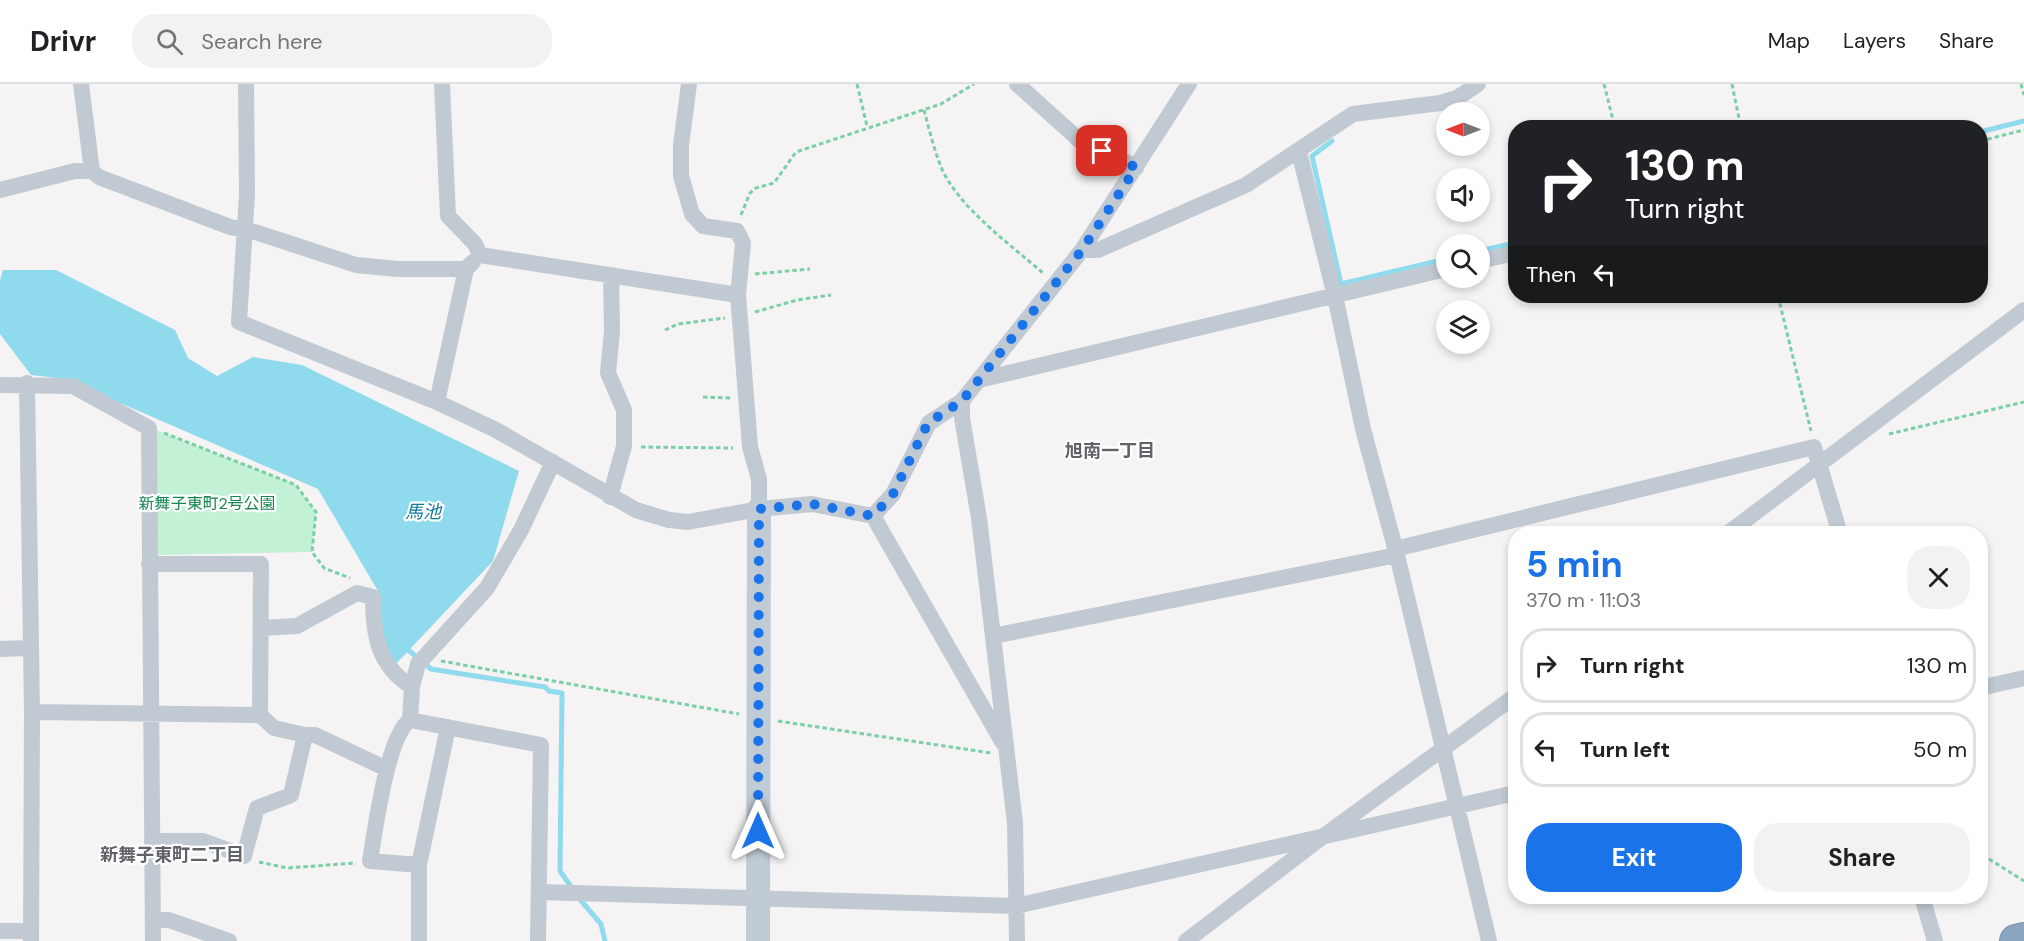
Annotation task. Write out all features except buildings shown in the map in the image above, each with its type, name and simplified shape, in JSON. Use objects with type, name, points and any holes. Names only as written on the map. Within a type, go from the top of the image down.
[{"type":"highway","points":[[2016,941],[2024,939]]},
{"type":"street","points":[[81,84],[92,171]]},
{"type":"street","points":[[246,84],[247,194],[239,322],[436,402],[496,430],[636,510],[669,520],[688,522],[759,509],[812,504],[873,516],[1007,752]]},
{"type":"street","points":[[442,84],[448,216],[476,243],[480,255]]},
{"type":"street","points":[[689,84],[681,145],[681,176],[692,214],[703,226],[737,231],[743,243],[738,295],[750,448],[759,479],[758,941]]},
{"type":"street","points":[[1017,84],[1088,147],[1116,156],[1136,168]]},
{"type":"street","points":[[873,516],[893,494],[928,423],[962,401],[1082,250],[1189,84]]},
{"type":"street","points":[[1082,250],[1098,249],[1246,185],[1299,152],[1353,114],[1376,109],[1440,104],[1457,98],[1478,84]]},
{"type":"street","points":[[1299,152],[1335,296],[1363,429],[1396,552],[1489,941]]},
{"type":"street","points":[[0,190],[75,171],[92,171],[99,177],[244,231],[356,265],[397,269],[466,269]]},
{"type":"street","points":[[436,402],[466,269],[480,255]]},
{"type":"street","points":[[480,255],[738,295]]},
{"type":"street","points":[[1490,259],[1508,255]]},
{"type":"street","points":[[979,380],[1436,271]]},
{"type":"street","points":[[610,497],[624,446],[624,410],[608,373],[612,331],[611,276]]},
{"type":"street","points":[[1738,526],[2024,310]]},
{"type":"street","points":[[0,385],[27,383],[73,386],[149,428],[153,941]]},
{"type":"street","points":[[0,931],[31,936],[32,712],[27,383]]},
{"type":"street","points":[[962,401],[1015,823],[1017,941]]},
{"type":"street","points":[[993,636],[1396,552],[1814,447],[1838,526]]},
{"type":"street","points":[[410,720],[412,687],[418,664],[487,588],[521,530],[553,462]]},
{"type":"street","points":[[149,564],[261,564],[260,715]]},
{"type":"street","points":[[261,628],[297,626],[357,592],[373,597],[373,624],[379,648],[389,669],[412,687]]},
{"type":"street","points":[[0,649],[30,648]]},
{"type":"street","points":[[1988,686],[2024,678]]},
{"type":"street","points":[[1186,941],[1321,838],[1508,701]]},
{"type":"street","points":[[32,712],[260,715],[274,728],[315,735],[387,769]]},
{"type":"street","points":[[419,865],[370,861],[387,769],[402,725],[410,720],[541,745],[538,941]]},
{"type":"street","points":[[419,941],[419,865],[448,727]]},
{"type":"street","points":[[152,841],[204,841],[244,856],[257,808],[291,795],[305,735]]},
{"type":"street","points":[[539,892],[1016,906],[1508,795]]},
{"type":"street","points":[[1924,904],[1935,941]]},
{"type":"street","points":[[153,920],[168,920],[229,941]]},
{"type":"path","points":[[857,84],[867,126]]},
{"type":"path","points":[[737,231],[750,193],[756,188],[774,183],[796,152],[867,126],[941,104],[974,84]]},
{"type":"path","points":[[1605,84],[1613,120]]},
{"type":"path","points":[[1732,84],[1739,120]]},
{"type":"path","points":[[2021,84],[2024,95]]},
{"type":"path","points":[[924,110],[942,168],[948,179],[973,210],[1055,284]]},
{"type":"path","points":[[1988,139],[2024,130]]},
{"type":"path","points":[[740,271],[768,274],[810,269]]},
{"type":"path","points":[[1780,303],[1814,447]]},
{"type":"path","points":[[703,396],[727,399],[746,396]]},
{"type":"path","points":[[1858,437],[1866,440],[2024,402]]},
{"type":"path","points":[[149,428],[296,485],[316,512],[312,552],[324,568],[358,582],[357,592]]},
{"type":"path","points":[[624,446],[750,448]]},
{"type":"path","points":[[426,655],[431,659],[758,718],[1007,752]]},
{"type":"path","points":[[244,856],[287,868],[370,861]]},
{"type":"path","points":[[1989,859],[2024,881]]},
{"type":"green space","name":"新舞子東町2号公園","points":[[156,430],[296,485],[316,512],[312,552],[156,555]]},
{"type":"water","name":"馬池","points":[[3,270],[56,270],[175,330],[188,358],[217,376],[253,357],[302,365],[519,471],[493,561],[395,665],[382,643],[378,621],[378,591],[318,489],[65,379],[31,375],[0,334],[0,280]]},
{"type":"waterway","points":[[1988,130],[2024,121]]},
{"type":"waterway","points":[[1332,141],[1312,156],[1341,284],[1436,261]]},
{"type":"waterway","points":[[1490,249],[1508,245]]},
{"type":"waterway","points":[[409,645],[407,649],[431,669],[545,687],[549,691],[562,693],[560,871],[572,888]]},
{"type":"waterway","points":[[577,896],[601,924],[605,941]]},
{"type":"district","name":"旭南一丁目","points":[[1110,451]]},
{"type":"district","name":"新舞子東町二丁目","points":[[172,855]]},
{"type":"route","points":[[758,831],[759,509],[812,504],[873,516],[893,494],[928,423],[962,401],[1082,250],[1136,168],[1102,151]]}]
